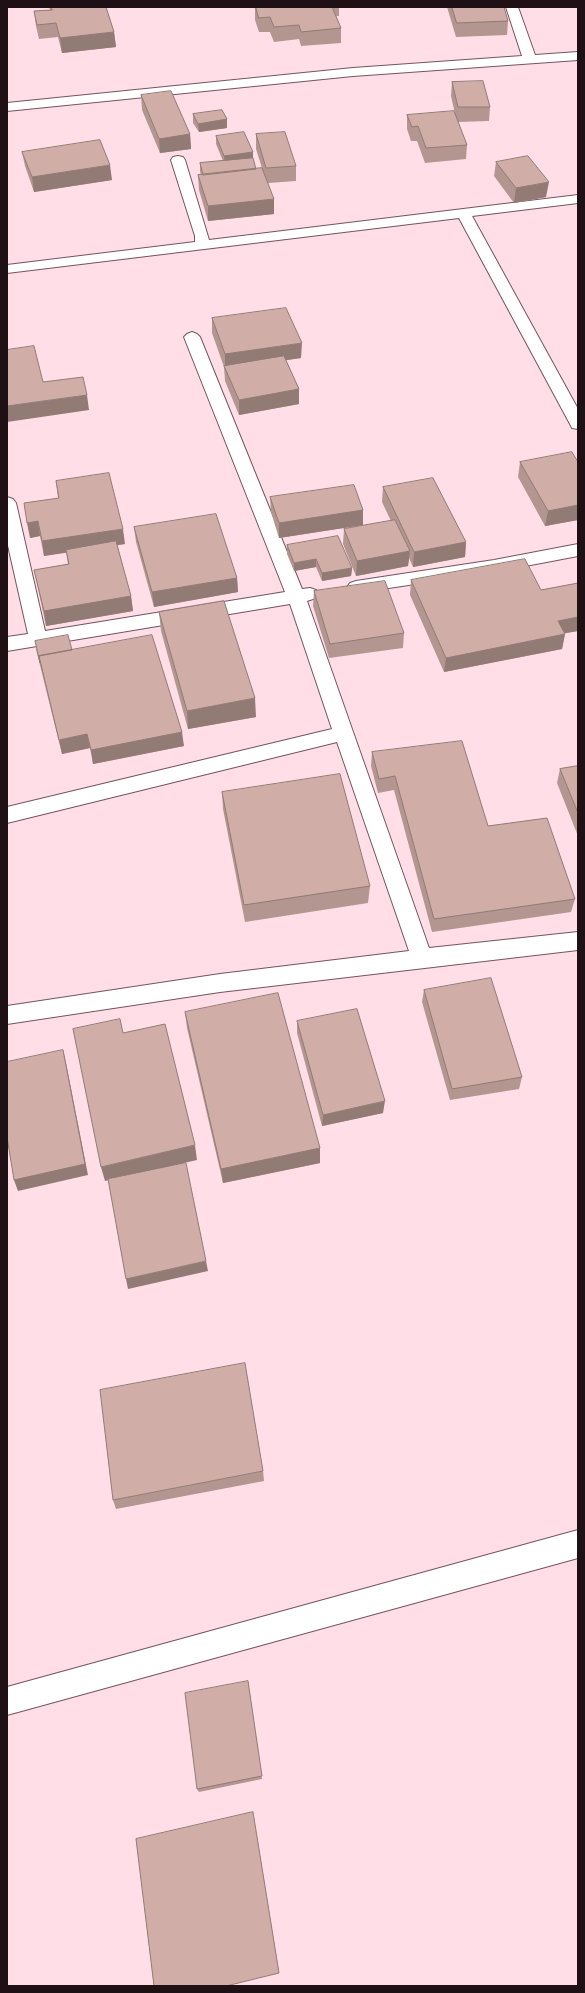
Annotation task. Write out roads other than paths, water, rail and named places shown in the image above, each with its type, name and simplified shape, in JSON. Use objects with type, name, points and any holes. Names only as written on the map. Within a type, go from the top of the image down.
[{"type":"street","points":[[512,7],[530,60]]},
{"type":"street","points":[[7,106],[353,72],[578,56]]},
{"type":"street","points":[[178,160],[202,236],[202,245]]},
{"type":"street","points":[[7,269],[578,199]]},
{"type":"street","points":[[463,212],[578,424]]},
{"type":"street","points":[[192,337],[296,596],[422,958]]},
{"type":"street","points":[[7,503],[38,639]]},
{"type":"street","points":[[7,644],[296,596],[494,566],[578,550]]},
{"type":"street","points":[[7,814],[344,733]]},
{"type":"street","points":[[7,1015],[96,1000],[422,958],[578,941]]},
{"type":"street","points":[[7,1701],[578,1544]]}]
